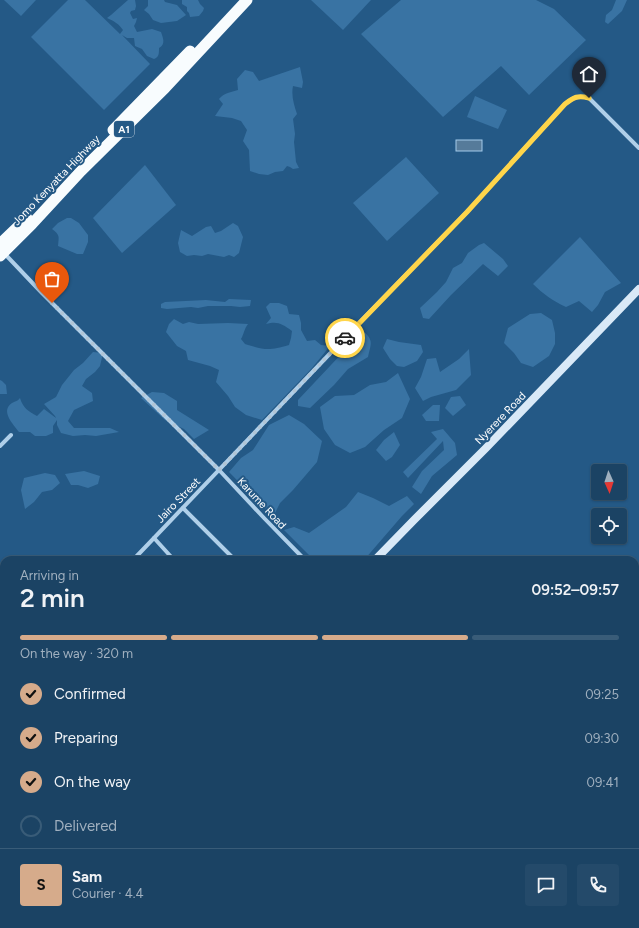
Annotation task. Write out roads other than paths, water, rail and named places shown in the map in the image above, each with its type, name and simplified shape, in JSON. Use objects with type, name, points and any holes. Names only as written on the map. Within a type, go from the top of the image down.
[{"type":"highway","name":"Jomo Kenyatta Highway","points":[[1,251],[77,168],[216,26],[239,0]]},
{"type":"highway","name":"Jomo Kenyatta Highway","points":[[1,251],[32,224],[81,171],[165,88],[247,0]]},
{"type":"main road","name":"Nyerere Road","points":[[379,556],[486,448],[639,289]]},
{"type":"street","name":"Jairo Street","points":[[137,556],[467,212],[571,98],[583,96],[589,98],[639,148]]},
{"type":"street","name":"Karume Road","points":[[1,251],[219,470],[301,556]]},
{"type":"street","points":[[0,446],[11,435]]},
{"type":"street","points":[[183,508],[231,556]]},
{"type":"street","points":[[154,538],[170,556]]},
{"type":"street","points":[[122,928],[132,928]]}]
